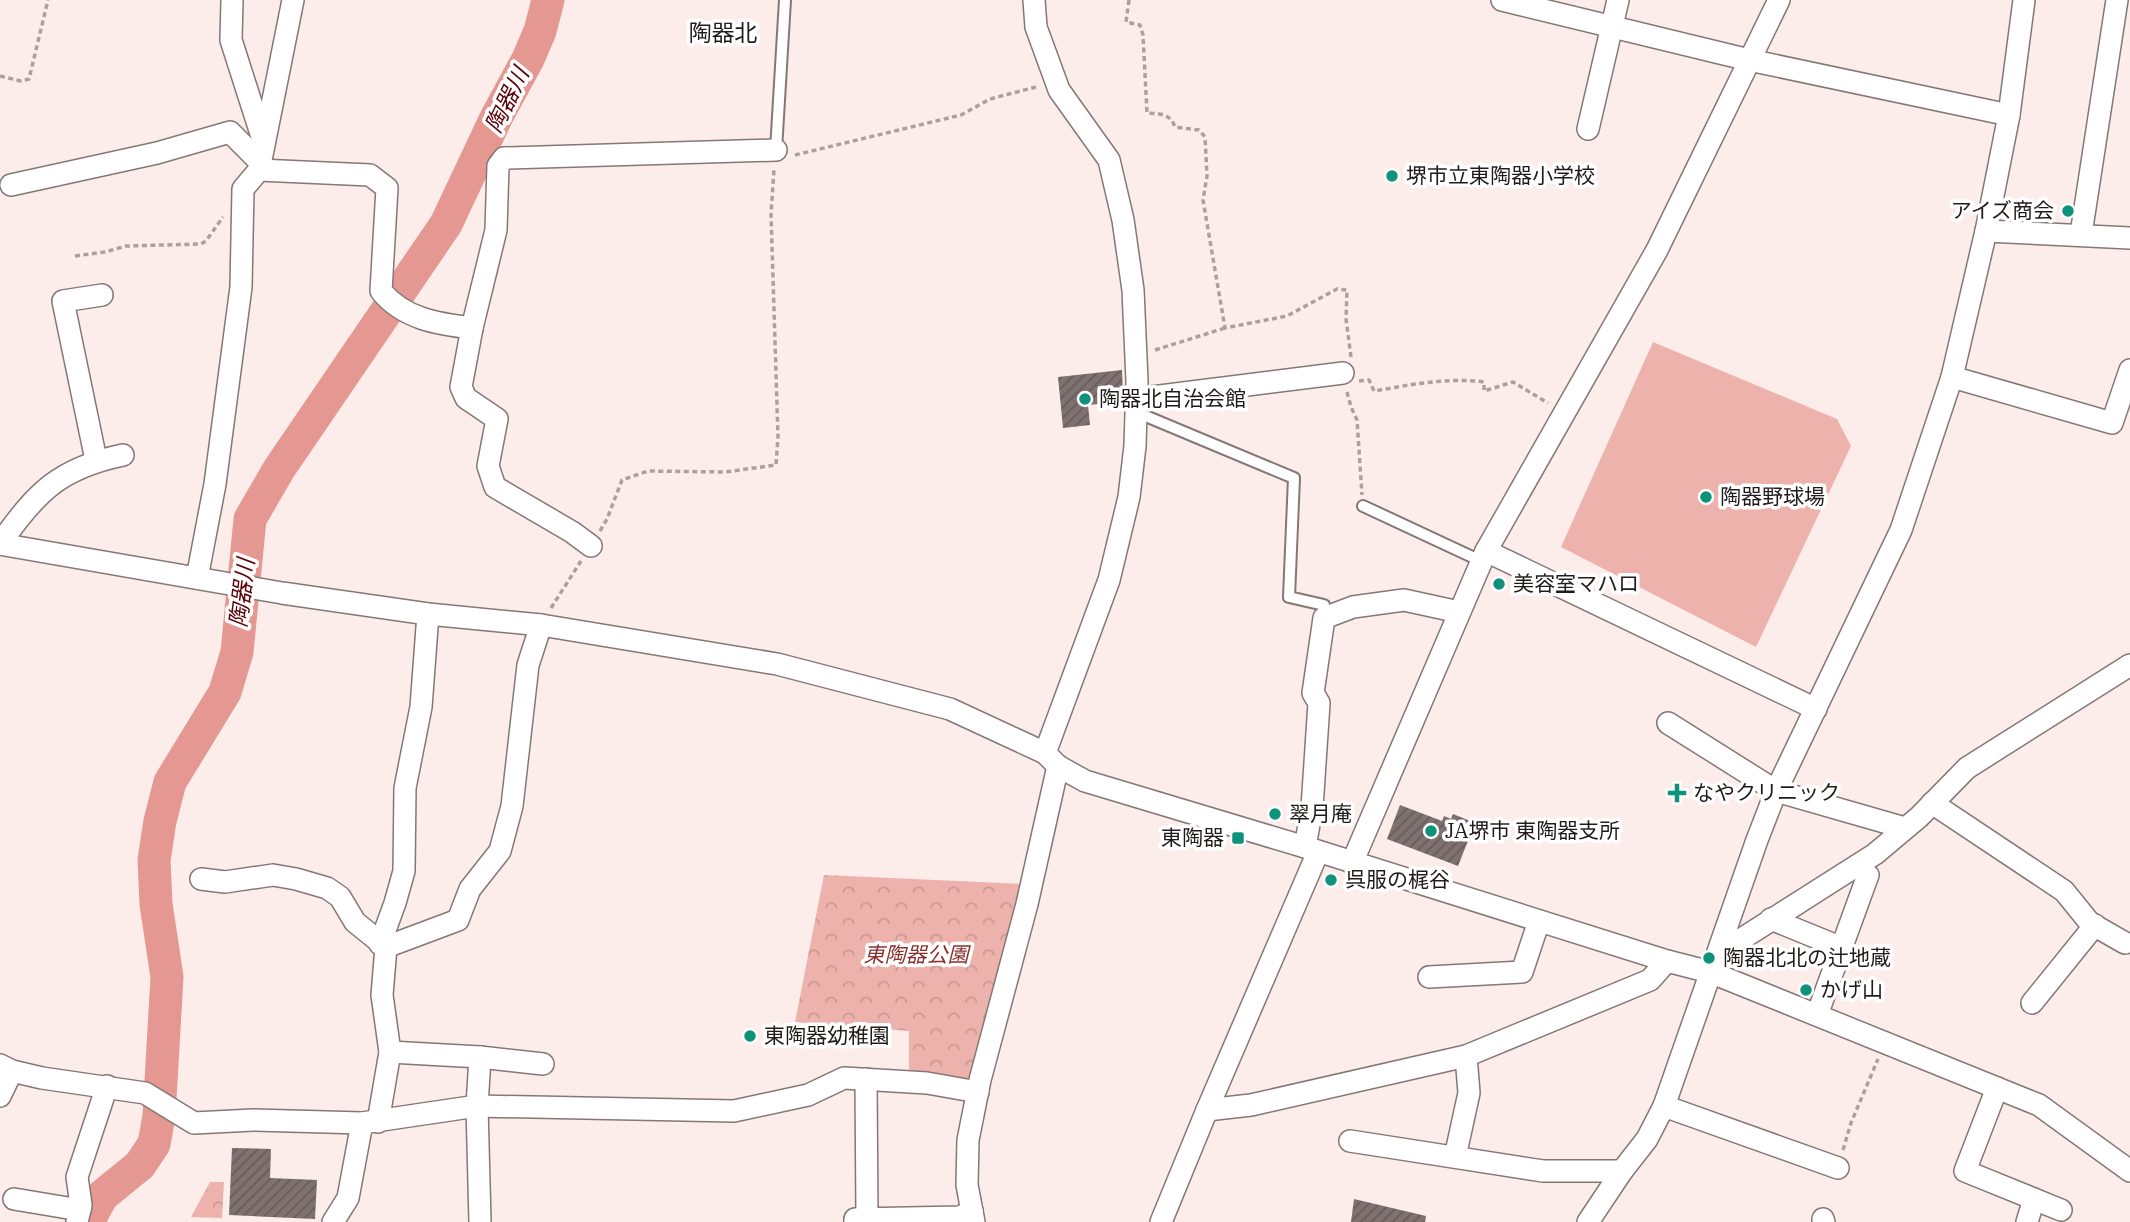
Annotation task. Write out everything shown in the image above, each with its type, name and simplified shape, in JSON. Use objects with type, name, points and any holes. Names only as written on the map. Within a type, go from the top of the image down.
[{"type":"street","points":[[232,0],[231,40],[261,159]]},
{"type":"street","points":[[197,578],[215,484],[241,287],[243,189],[261,159],[293,0]]},
{"type":"street","points":[[866,1079],[861,1220],[966,1218],[968,1140],[978,1092],[1027,904],[1052,759],[1110,580],[1129,497],[1135,446],[1136,355],[1133,290],[1123,220],[1109,160],[1055,81],[1036,27],[1034,0]]},
{"type":"street","points":[[1502,0],[1749,60],[2009,115]]},
{"type":"street","points":[[1588,129],[1618,0]]},
{"type":"street","points":[[1352,863],[1483,556],[1657,250],[1779,0]]},
{"type":"street","points":[[1588,1222],[1647,1139],[1664,1106],[1756,840],[1776,792],[1901,530],[1952,377],[1986,231],[2009,115],[2024,0]]},
{"type":"street","points":[[2081,234],[2117,0]]},
{"type":"street","points":[[11,185],[157,153],[230,132],[261,159],[370,175],[387,188],[381,291],[395,304],[435,324],[472,328]]},
{"type":"street","points":[[591,546],[495,487],[488,466],[498,419],[466,398],[461,387],[472,328],[496,230],[498,166],[504,158],[779,154]]},
{"type":"street","points":[[1986,231],[2130,238]]},
{"type":"street","points":[[96,460],[63,301],[102,295]]},
{"type":"street","points":[[1952,377],[2112,423],[2130,370]]},
{"type":"street","points":[[1136,406],[1350,371]]},
{"type":"street","points":[[123,455],[96,460],[52,482],[21,513],[0,544],[282,593],[428,614],[541,625],[777,664],[950,709],[1052,759],[1085,781],[1667,961],[1714,963],[1817,1015],[2039,1105],[2130,1171]]},
{"type":"street","points":[[1483,556],[1816,709]]},
{"type":"street","points":[[1161,1222],[1311,850],[1319,703],[1313,693],[1324,618],[1353,607],[1404,600],[1460,612]]},
{"type":"street","points":[[333,1222],[348,1198],[390,1052],[382,995],[383,945],[404,871],[405,788],[421,707],[428,614]]},
{"type":"street","points":[[383,945],[458,920],[470,889],[500,851],[512,806],[528,666],[541,625]]},
{"type":"street","points":[[1714,963],[1771,919],[1875,854],[1967,768],[2130,664]]},
{"type":"street","points":[[1668,723],[1776,792],[1905,828]]},
{"type":"street","points":[[1932,803],[2064,891],[2090,923],[2125,943]]},
{"type":"street","points":[[201,878],[225,882],[273,875],[327,888],[340,897],[355,922],[383,945]]},
{"type":"street","points":[[1817,1015],[1868,875]]},
{"type":"street","points":[[1771,919],[1842,947]]},
{"type":"street","points":[[1429,977],[1522,972],[1539,921]]},
{"type":"street","points":[[2032,1003],[2095,925]]},
{"type":"street","points":[[1206,1110],[1251,1105],[1466,1056],[1650,980],[1667,961]]},
{"type":"street","points":[[390,1052],[543,1064]]},
{"type":"street","points":[[1455,1157],[1469,1093],[1466,1056]]},
{"type":"street","points":[[480,1057],[477,1106],[480,1222]]},
{"type":"street","points":[[0,1096],[6,1068],[42,1078],[145,1093],[194,1123],[253,1120],[370,1123],[477,1106],[734,1111],[808,1096],[844,1078],[928,1083],[978,1092]]},
{"type":"street","points":[[14,1199],[79,1216],[81,1205],[77,1177],[107,1086]]},
{"type":"street","points":[[1997,1088],[1965,1171],[2060,1210]]},
{"type":"street","points":[[1664,1106],[1838,1168]]},
{"type":"street","points":[[1350,1140],[1543,1171],[1622,1171]]},
{"type":"street","points":[[2027,1222],[2034,1199]]},
{"type":"lane","points":[[779,154],[785,0]]},
{"type":"lane","points":[[1136,406],[1294,478],[1289,597],[1324,605],[1324,618]]},
{"type":"lane","points":[[1363,506],[1483,556]]},
{"type":"path","points":[[0,76],[21,81],[29,79],[48,0]]},
{"type":"path","points":[[1129,0],[1126,22],[1140,25],[1143,35],[1147,113],[1165,114],[1175,127],[1199,130],[1205,137],[1207,176],[1203,200],[1225,328]]},
{"type":"path","points":[[541,625],[607,519],[622,480],[648,471],[725,472],[776,466],[778,437],[771,214],[774,167],[779,154],[961,115],[990,99],[1055,81]]},
{"type":"path","points":[[75,256],[126,246],[201,244],[225,214],[230,210],[243,208]]},
{"type":"path","points":[[1136,355],[1225,328],[1287,316],[1337,289],[1347,290],[1351,407],[1357,421],[1363,506]]},
{"type":"path","points":[[1350,371],[1368,380],[1374,391],[1465,380],[1484,382],[1484,391],[1513,382],[1564,414]]},
{"type":"path","points":[[1838,1168],[1851,1123],[1885,1042]]},
{"type":"green space","name":"陶器野球場","points":[[1653,342],[1837,419],[1851,446],[1756,647],[1561,547]]},
{"type":"green space","name":"東陶器公園","points":[[824,875],[1024,884],[974,1077],[967,1080],[909,1070],[909,1031],[795,1022]]},
{"type":"green space","points":[[210,1182],[224,1182],[222,1218],[191,1217]]},
{"type":"building","name":"陶器北自治会館","points":[[1122,370],[1123,395],[1110,396],[1111,403],[1088,405],[1090,425],[1063,428],[1058,377]]},
{"type":"building","name":"JA堺市 東陶器支所","points":[[1400,805],[1442,821],[1444,816],[1451,819],[1453,814],[1475,823],[1458,866],[1387,839]]},
{"type":"building","points":[[232,1148],[271,1149],[270,1178],[317,1180],[315,1219],[229,1215]]},
{"type":"building","points":[[1354,1199],[1426,1216],[1425,1222],[1351,1222]]},
{"type":"waterway","name":"陶器川","points":[[88,1222],[102,1196],[140,1165],[154,1144],[159,1116],[167,977],[156,904],[154,860],[170,782],[225,692],[237,652],[250,519],[279,469],[446,224],[496,118],[528,59],[540,31],[548,0]]},
{"type":"place","name":"堺市立東陶器小学校","points":[[1392,176]]},
{"type":"place","name":"アイズ商会","points":[[2068,211]]},
{"type":"place","name":"陶器北自治会館","points":[[1085,399]]},
{"type":"place","name":"陶器野球場","points":[[1706,497]]},
{"type":"place","name":"美容室マハロ","points":[[1499,584]]},
{"type":"place","name":"なやクリニック","points":[[1677,793]]},
{"type":"place","name":"翠月庵","points":[[1275,814]]},
{"type":"place","name":"JA堺市 東陶器支所","points":[[1431,831]]},
{"type":"place","name":"東陶器","points":[[1238,838]]},
{"type":"place","name":"呉服の梶谷","points":[[1331,880]]},
{"type":"place","name":"陶器北北の辻地蔵","points":[[1709,958]]},
{"type":"place","name":"かげ山","points":[[1806,990]]},
{"type":"place","name":"東陶器幼稚園","points":[[750,1036]]},
{"type":"district","name":"陶器北","points":[[723,33]]}]
